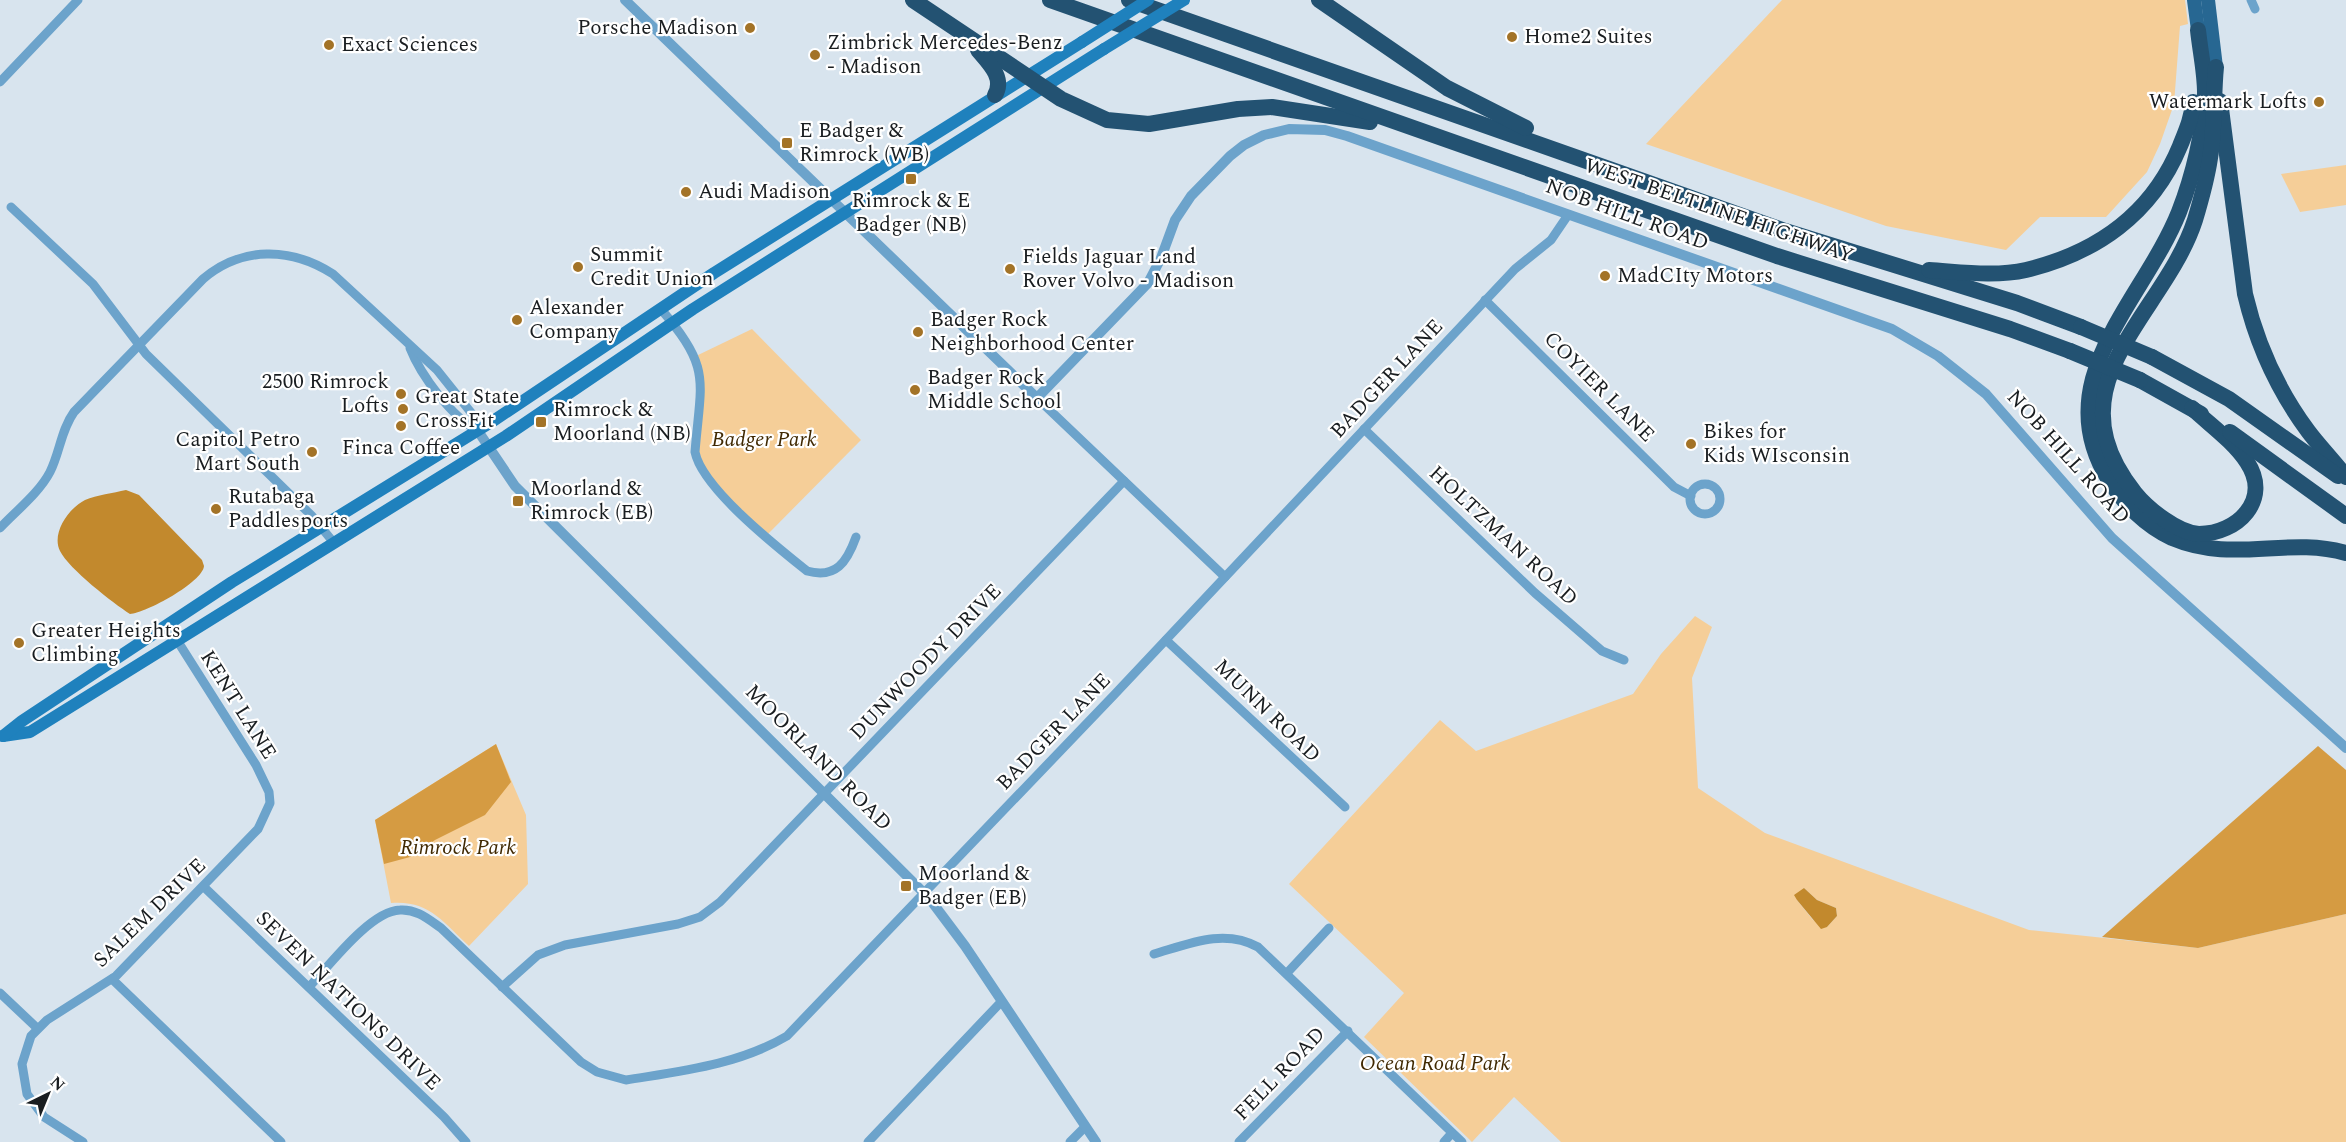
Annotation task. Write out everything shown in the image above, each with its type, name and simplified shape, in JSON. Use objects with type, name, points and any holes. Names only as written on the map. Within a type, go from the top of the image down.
[{"type":"highway","points":[[913,0],[1061,99],[1093,114],[1129,123],[1149,124],[1238,109],[1272,107],[1328,114],[1421,131]]},
{"type":"highway","name":"WEST BELTLINE HIGHWAY","points":[[1050,0],[1777,256],[2010,329],[2070,351],[2140,380],[2192,408],[2243,441],[2346,516]]},
{"type":"highway","name":"WEST BELTLINE HIGHWAY","points":[[1129,0],[1651,182],[1775,228],[2017,303],[2081,327],[2152,357],[2229,399],[2346,479]]},
{"type":"highway","points":[[1325,3],[1447,88],[1501,117],[1651,182]]},
{"type":"highway","points":[[1902,269],[1986,273],[2024,270],[2091,246],[2116,230],[2144,204],[2169,174],[2193,114],[2198,30]]},
{"type":"highway","points":[[2198,30],[2205,93],[2192,174],[2166,240],[2114,326],[2098,360],[2092,378],[2089,408],[2092,440],[2102,468],[2120,497],[2143,520],[2170,537],[2200,548],[2231,552],[2302,548],[2346,553]]},
{"type":"highway","points":[[969,37],[993,68],[999,82],[995,95]]},
{"type":"highway","points":[[2192,408],[2237,449],[2248,464],[2254,482],[2252,500],[2247,513],[2236,525],[2216,534],[2194,534],[2165,520],[2144,504],[2125,480],[2109,450],[2104,423],[2105,386],[2115,359],[2180,253],[2195,220],[2210,158],[2216,67]]},
{"type":"highway","points":[[2216,67],[2245,294],[2252,324],[2260,348],[2287,400],[2346,479]]},
{"type":"main road","points":[[1,735],[232,582],[478,431],[660,308],[1148,0]]},
{"type":"main road","points":[[1,735],[30,732],[177,642],[488,447],[673,323],[846,212],[1184,0]]},
{"type":"main road","points":[[2194,0],[2198,30]]},
{"type":"main road","points":[[2208,0],[2216,67]]},
{"type":"street","points":[[0,82],[78,0]]},
{"type":"street","points":[[625,0],[1225,578]]},
{"type":"street","name":"NOB HILL ROAD","points":[[1037,398],[1148,283],[1161,258],[1175,220],[1191,196],[1244,144],[1264,135],[1289,129],[1305,128],[1347,136],[1878,324],[1938,356],[1986,394],[2112,538],[2346,748]]},
{"type":"street","points":[[11,207],[93,284],[138,346],[323,528],[334,543]]},
{"type":"street","name":"BADGER LANE","points":[[309,987],[370,923],[388,912],[400,910],[419,913],[441,928],[581,1062],[610,1076],[626,1080],[731,1060],[770,1046],[798,1027],[1225,578],[1515,268],[1551,240],[1568,215]]},
{"type":"street","points":[[0,528],[43,483],[50,471],[68,420],[208,274],[235,259],[271,253],[300,257],[333,274],[410,348],[437,370],[473,415],[478,431]]},
{"type":"street","name":"COYIER LANE","points":[[1485,300],[1674,487],[1690,496]]},
{"type":"street","points":[[660,308],[696,356],[700,372],[695,452],[697,460],[711,483],[807,571],[824,574],[839,569],[850,553],[856,537]]},
{"type":"street","name":"HOLTZMAN ROAD","points":[[1364,429],[1576,630],[1602,651],[1624,660]]},
{"type":"street","name":"MOORLAND ROAD","points":[[478,431],[515,486],[925,894],[944,916],[1096,1142]]},
{"type":"street","name":"DUNWOODY DRIVE","points":[[502,987],[538,955],[565,945],[678,924],[700,917],[720,902],[1124,481]]},
{"type":"street","name":"KENT LANE","points":[[168,626],[256,765],[269,792],[269,805]]},
{"type":"street","name":"MUNN ROAD","points":[[1166,640],[1345,807]]},
{"type":"street","name":"SALEM DRIVE","points":[[37,1028],[112,979],[258,829],[269,805]]},
{"type":"street","name":"SEVEN NATIONS DRIVE","points":[[204,887],[444,1117],[466,1142]]},
{"type":"street","points":[[1287,973],[1329,928]]},
{"type":"street","points":[[1154,954],[1196,941],[1216,938],[1237,939],[1258,947],[1462,1142]]},
{"type":"street","points":[[112,979],[281,1142]]},
{"type":"street","points":[[0,993],[37,1028],[31,1036],[22,1064],[27,1094],[44,1118],[83,1142]]},
{"type":"street","points":[[868,1142],[1001,1002]]},
{"type":"street","name":"FELL ROAD","points":[[1239,1142],[1348,1031]]},
{"type":"street","points":[[1070,1142],[1085,1127]]},
{"type":"street","points":[[1444,1142],[1452,1133]]},
{"type":"green space","points":[[1782,0],[2185,0],[2188,24],[2180,26],[2174,104],[2147,172],[2106,217],[2040,217],[2006,250],[1886,226],[1646,144]]},
{"type":"green space","points":[[2346,165],[2346,205],[2300,212],[2281,174]]},
{"type":"green space","name":"Badger Park","points":[[752,329],[861,440],[766,536],[728,500],[697,460],[696,356]]},
{"type":"green space","name":"Ocean Road Park","points":[[1695,616],[1712,627],[1692,678],[1698,788],[1765,833],[2029,930],[2198,948],[2346,914],[2346,1142],[1561,1142],[1514,1097],[1472,1142],[1364,1037],[1404,993],[1289,884],[1440,720],[1476,751],[1633,694],[1661,654]],"holes":[[[1804,888],[1817,900],[1836,908],[1837,916],[1827,927],[1813,920],[1797,900]]]},
{"type":"green space","name":"Rimrock Park","points":[[496,744],[526,815],[528,884],[469,946],[443,921],[426,909],[416,905],[391,903],[375,820]]},
{"type":"shaded area","points":[[126,490],[139,495],[202,560],[204,566],[194,580],[173,596],[130,614],[72,567],[60,551],[58,544],[63,522],[79,504],[95,497]]},
{"type":"shaded area","points":[[496,744],[511,782],[485,815],[435,840],[410,857],[384,864],[375,820]]},
{"type":"shaded area","points":[[2318,746],[2346,770],[2346,914],[2198,948],[2102,937]]},
{"type":"shaded area","points":[[1804,888],[1817,900],[1836,908],[1837,916],[1827,927],[1821,929],[1794,895]]},
{"type":"place","name":"Porsche Madison","points":[[750,28]]},
{"type":"place","name":"Home2 Suites","points":[[1512,37]]},
{"type":"place","name":"Exact Sciences","points":[[329,45]]},
{"type":"place","name":"Zimbrick Mercedes-Benz - Madison","points":[[815,55]]},
{"type":"place","name":"Watermark Lofts","points":[[2319,102]]},
{"type":"place","name":"E Badger & Rimrock (WB)","points":[[787,143]]},
{"type":"place","name":"Rimrock & E Badger (NB)","points":[[911,179]]},
{"type":"place","name":"Audi Madison","points":[[686,192]]},
{"type":"place","name":"Summit Credit Union","points":[[578,267]]},
{"type":"place","name":"Fields Jaguar Land Rover Volvo - Madison","points":[[1010,269]]},
{"type":"place","name":"MadCIty Motors","points":[[1605,276]]},
{"type":"place","name":"Alexander Company","points":[[517,320]]},
{"type":"place","name":"Badger Rock Neighborhood Center","points":[[918,332]]},
{"type":"place","name":"Badger Rock Middle School","points":[[915,390]]},
{"type":"place","name":"2500 Rimrock Lofts","points":[[401,394]]},
{"type":"place","name":"Great State CrossFit","points":[[403,409]]},
{"type":"place","name":"Rimrock & Moorland (NB)","points":[[541,422]]},
{"type":"place","name":"Finca Coffee","points":[[401,426]]},
{"type":"place","name":"Bikes for Kids WIsconsin","points":[[1691,444]]},
{"type":"place","name":"Capitol Petro Mart South","points":[[312,452]]},
{"type":"place","name":"Moorland & Rimrock (EB)","points":[[518,501]]},
{"type":"place","name":"Rutabaga Paddlesports","points":[[216,509]]},
{"type":"place","name":"Greater Heights Climbing","points":[[19,643]]},
{"type":"place","name":"Moorland & Badger (EB)","points":[[906,886]]}]
